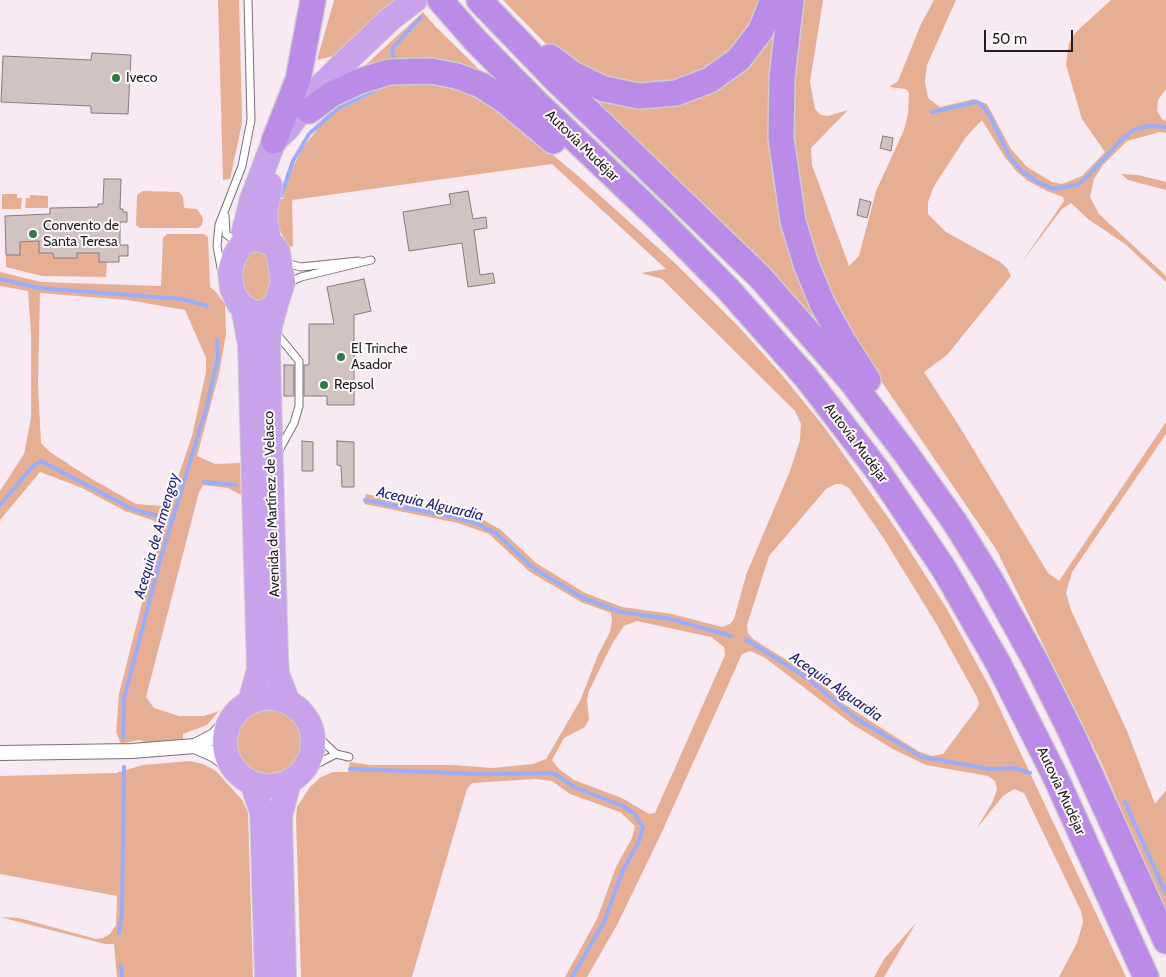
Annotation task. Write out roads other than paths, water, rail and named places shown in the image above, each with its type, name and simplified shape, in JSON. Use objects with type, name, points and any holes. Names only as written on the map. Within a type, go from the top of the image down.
[{"type":"highway","points":[[313,0],[298,80],[252,199],[244,231],[243,244],[232,265],[237,298],[254,313],[260,313],[279,295],[275,252],[265,216],[269,190],[286,147],[309,111],[414,1]]},
{"type":"highway","points":[[479,0],[513,37],[760,277],[852,382],[907,455],[959,530],[1037,664],[1071,732],[1166,941]]},
{"type":"highway","points":[[513,37],[543,52],[587,82],[604,89],[621,94],[658,96],[693,88],[725,70],[751,45],[765,22],[773,0]]},
{"type":"highway","points":[[791,0],[782,78],[781,138],[786,180],[795,228],[806,264],[822,303],[851,355],[908,438],[907,455]]},
{"type":"highway","points":[[274,141],[287,129],[314,94],[344,63],[390,20],[414,1]]},
{"type":"highway","name":"Autovía Mudéjar","points":[[445,6],[536,103],[658,218],[728,289],[806,377],[878,471],[918,528],[969,611],[1016,697],[1055,776],[1146,977]]},
{"type":"highway","points":[[309,111],[345,87],[389,72],[417,70],[457,76],[481,85],[504,100],[640,216],[658,218]]},
{"type":"highway","points":[[243,244],[256,239],[275,252]]},
{"type":"highway","name":"Avenida de Martínez de Velasco","points":[[279,295],[270,326],[268,352],[277,674],[288,702]]},
{"type":"highway","name":"Avenida de Martínez de Velasco","points":[[237,298],[250,344],[259,670],[243,708]]},
{"type":"highway","points":[[267,977],[262,812],[243,776],[227,754],[226,737],[231,720],[243,708],[273,698],[288,702],[306,717],[312,731],[313,748],[296,777],[280,816],[284,977]]},
{"type":"highway","points":[[243,776],[267,786],[296,777]]},
{"type":"street","points":[[0,754],[132,751],[195,746],[214,736],[243,708]]},
{"type":"street","points":[[195,746],[215,755],[243,776]]},
{"type":"lane","points":[[237,298],[222,273],[217,246],[219,225],[242,166],[251,120],[248,0]]},
{"type":"lane","points":[[227,208],[224,223],[226,234],[243,244]]},
{"type":"lane","points":[[275,252],[301,267],[371,260],[301,278],[279,295]]},
{"type":"lane","points":[[270,326],[299,362],[299,406],[294,422],[271,465]]},
{"type":"lane","points":[[312,731],[336,754],[349,757]]},
{"type":"lane","points":[[296,777],[336,754]]},
{"type":"waterway","points":[[393,62],[392,49],[421,17]]},
{"type":"waterway","points":[[281,196],[293,161],[309,134],[337,109],[381,87]]},
{"type":"waterway","points":[[932,112],[977,102],[983,106],[990,116],[1010,158],[1023,172],[1039,183],[1054,189],[1077,185],[1087,177],[1123,138],[1135,129],[1149,126],[1166,127]]},
{"type":"waterway","name":"Acequia de Armengoy","points":[[0,279],[39,288],[182,299],[207,306]]},
{"type":"waterway","name":"Acequia de Armengoy","points":[[123,738],[124,699],[159,564],[206,409],[218,357],[217,340]]},
{"type":"waterway","points":[[0,505],[32,467],[41,461],[132,509],[172,520]]},
{"type":"waterway","points":[[204,482],[236,485]]},
{"type":"waterway","name":"Acequia Alguardia","points":[[365,500],[459,518],[478,524],[497,534],[533,568],[583,598],[621,612],[671,619],[731,636]]},
{"type":"waterway","name":"Acequia Alguardia","points":[[745,639],[806,677],[857,719],[922,757],[990,769],[1014,768],[1030,773]]},
{"type":"waterway","name":"Acequia de Armengoy","points":[[119,933],[122,913],[124,767]]},
{"type":"waterway","points":[[350,769],[483,774],[549,773],[555,774],[574,787],[623,806],[634,813],[643,827],[639,841],[623,870],[604,922],[572,977]]},
{"type":"waterway","name":"Acequia Alguardia","points":[[1125,802],[1166,894]]},
{"type":"waterway","name":"Acequia de Armengoy","points":[[121,966],[122,977]]},
{"type":"place","name":"Iveco","points":[[116,78]]},
{"type":"place","name":"Convento de Santa Teresa","points":[[33,234]]},
{"type":"place","name":"El Trinche Asador","points":[[341,357]]},
{"type":"place","name":"Repsol","points":[[324,385]]}]
